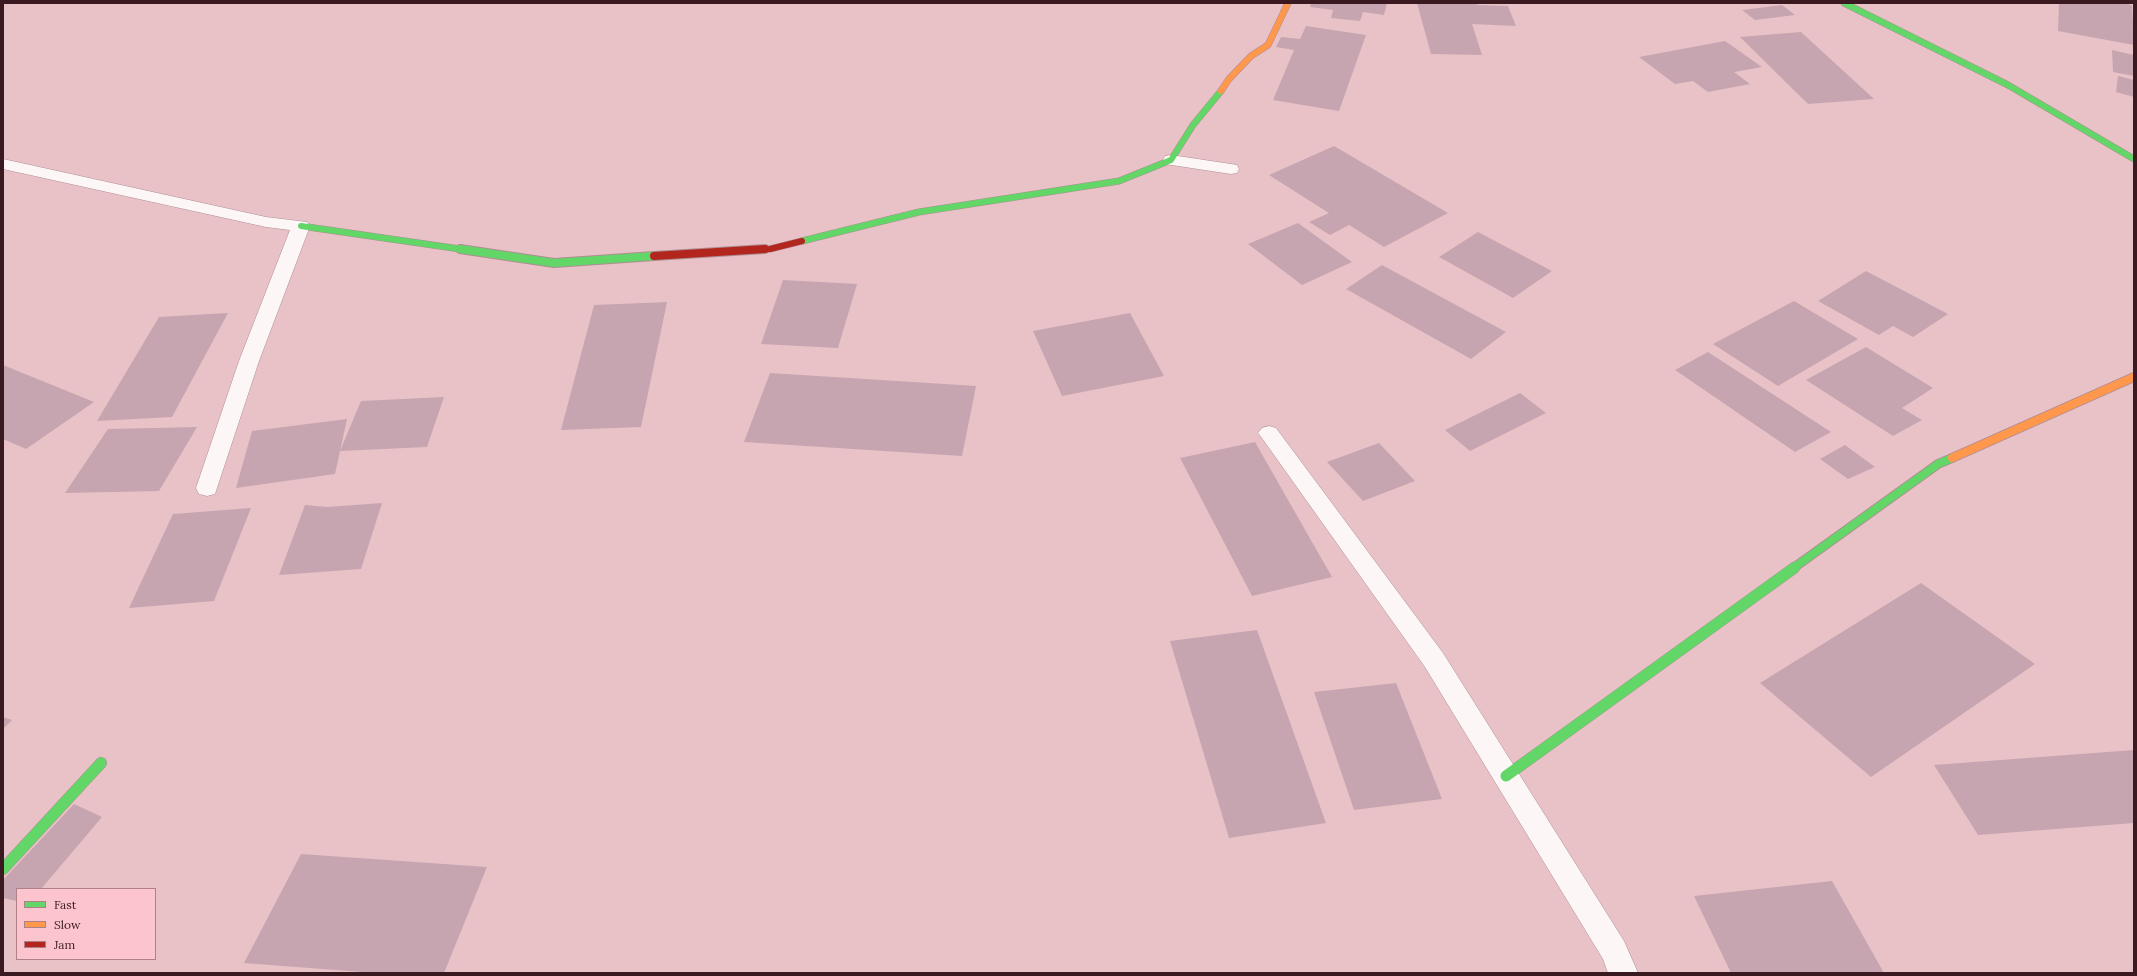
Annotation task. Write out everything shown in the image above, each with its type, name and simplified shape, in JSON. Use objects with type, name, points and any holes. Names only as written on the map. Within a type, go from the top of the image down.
[{"type":"street","points":[[1171,160],[1193,125],[1218,97],[1229,79],[1251,56],[1268,45],[1288,3]]},
{"type":"street","points":[[1844,3],[2008,85],[2134,159]]},
{"type":"street","points":[[3,164],[266,222],[554,263],[770,250],[919,212],[1119,181],[1171,160],[1231,169]]},
{"type":"street","points":[[207,488],[249,361],[301,226]]},
{"type":"street","points":[[1506,776],[1938,464],[2134,377]]},
{"type":"street","points":[[1269,433],[1434,660],[1614,951],[1623,973]]},
{"type":"street","points":[[3,869],[101,763]]},
{"type":"building","points":[[1311,3],[1387,3],[1384,15],[1363,12],[1360,21],[1331,18],[1333,10],[1310,7]]},
{"type":"building","points":[[1417,3],[1476,3],[1477,5],[1508,6],[1516,26],[1472,24],[1482,55],[1431,54]]},
{"type":"building","points":[[2059,3],[2122,3],[2132,5],[2134,45],[2058,31]]},
{"type":"building","points":[[1782,5],[1795,15],[1755,20],[1742,10]]},
{"type":"building","points":[[1306,26],[1366,35],[1339,111],[1273,100],[1294,50],[1276,47],[1281,37],[1300,39]]},
{"type":"building","points":[[1801,32],[1874,99],[1808,104],[1740,37]]},
{"type":"building","points":[[1725,41],[1762,67],[1734,72],[1750,84],[1708,92],[1693,81],[1675,84],[1639,57]]},
{"type":"building","points":[[2112,50],[2134,55],[2134,76],[2113,72]]},
{"type":"building","points":[[2118,76],[2134,80],[2134,97],[2116,92]]},
{"type":"building","points":[[1334,146],[1448,213],[1384,247],[1349,225],[1330,235],[1309,222],[1329,213],[1269,175]]},
{"type":"building","points":[[1298,223],[1352,262],[1302,285],[1248,244]]},
{"type":"building","points":[[1478,232],[1552,271],[1513,298],[1439,257]]},
{"type":"building","points":[[1382,265],[1506,332],[1471,359],[1346,289]]},
{"type":"building","points":[[1866,271],[1948,314],[1913,337],[1893,326],[1879,335],[1818,301]]},
{"type":"building","points":[[783,280],[857,284],[838,348],[761,344]]},
{"type":"building","points":[[1794,301],[1858,339],[1778,386],[1713,344]]},
{"type":"building","points":[[667,302],[641,427],[561,430],[594,305]]},
{"type":"building","points":[[228,313],[172,417],[97,421],[159,317]]},
{"type":"building","points":[[1130,313],[1164,376],[1062,396],[1033,331]]},
{"type":"building","points":[[1866,347],[1933,388],[1902,408],[1922,420],[1893,436],[1806,380]]},
{"type":"building","points":[[1708,352],[1831,432],[1795,452],[1675,370]]},
{"type":"building","points":[[3,365],[94,402],[26,449],[3,439]]},
{"type":"building","points":[[770,373],[976,386],[962,456],[744,442]]},
{"type":"building","points":[[1520,393],[1546,413],[1470,451],[1445,430]]},
{"type":"building","points":[[444,397],[427,447],[340,451],[361,401]]},
{"type":"building","points":[[347,419],[335,474],[236,488],[252,431]]},
{"type":"building","points":[[197,427],[159,491],[65,493],[108,429]]},
{"type":"building","points":[[1255,442],[1332,577],[1252,596],[1180,458]]},
{"type":"building","points":[[1379,443],[1415,481],[1363,501],[1327,462]]},
{"type":"building","points":[[1845,445],[1875,467],[1848,479],[1820,459]]},
{"type":"building","points":[[382,503],[361,569],[279,575],[305,505],[327,507]]},
{"type":"building","points":[[251,508],[214,601],[129,608],[173,514]]},
{"type":"building","points":[[1921,583],[2035,664],[1871,777],[1760,683]]},
{"type":"building","points":[[1257,630],[1326,823],[1229,838],[1170,641]]},
{"type":"building","points":[[1396,683],[1442,799],[1354,810],[1314,692]]},
{"type":"building","points":[[3,717],[12,720],[3,729]]},
{"type":"building","points":[[2134,750],[2134,823],[1978,835],[1934,765]]},
{"type":"building","points":[[74,804],[102,817],[42,888],[16,888],[16,901],[3,898],[3,880]]},
{"type":"building","points":[[301,854],[487,867],[444,973],[375,973],[244,963]]},
{"type":"building","points":[[1832,881],[1884,973],[1731,973],[1694,896]]},
{"type":"traffic: fast","points":[[1844,3],[2008,85],[2134,159]]},
{"type":"traffic: fast","points":[[802,241],[919,212],[1119,181],[1171,160],[1193,125],[1221,91]]},
{"type":"traffic: fast","points":[[301,226],[554,263],[654,256]]},
{"type":"traffic: fast","points":[[1506,776],[1938,464],[1952,458]]},
{"type":"traffic: fast","points":[[3,869],[101,763]]},
{"type":"traffic: slow","points":[[1221,91],[1229,79],[1251,56],[1268,45],[1288,3]]},
{"type":"traffic: slow","points":[[1952,458],[2134,377]]},
{"type":"traffic: jam","points":[[654,256],[770,249],[802,241]]}]
